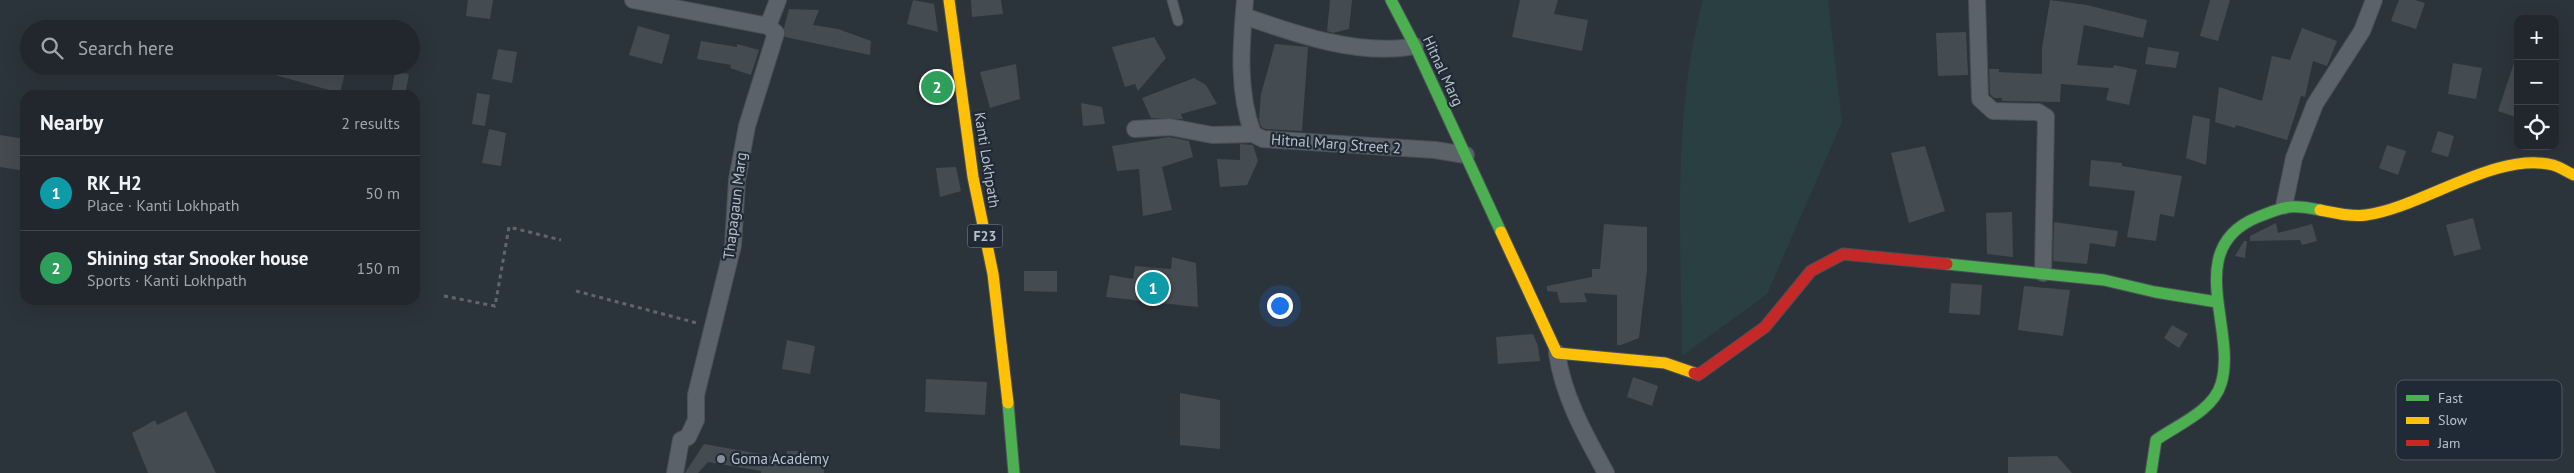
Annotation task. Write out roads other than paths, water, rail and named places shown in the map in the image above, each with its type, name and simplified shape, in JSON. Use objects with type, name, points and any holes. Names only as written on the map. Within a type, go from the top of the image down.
[{"type":"street","points":[[633,0],[768,26],[778,0]]},
{"type":"street","name":"Kanti Lokhpath","points":[[949,0],[973,177],[993,274],[1003,347],[1014,473]]},
{"type":"street","name":"Hitnal Marg","points":[[1391,0],[1415,46],[1557,353]]},
{"type":"street","points":[[1976,0],[1980,99],[1993,111],[2038,112],[2046,117],[2043,273]]},
{"type":"street","points":[[2284,206],[2294,158],[2316,104],[2362,31],[2374,0]]},
{"type":"street","points":[[1244,8],[1340,44],[1399,49],[1415,46]]},
{"type":"street","name":"Hitnal Marg Street 2","points":[[1244,8],[1240,66],[1248,122],[1253,134],[1263,139],[1435,150],[1466,155]]},
{"type":"street","name":"Thapagaun Marg","points":[[675,473],[681,440],[688,437],[696,420],[696,395],[733,245],[737,180],[747,126],[776,33],[768,26]]},
{"type":"street","points":[[1136,129],[1170,127],[1212,135],[1253,134]]},
{"type":"street","points":[[2151,473],[2156,440],[2214,398],[2224,372],[2217,302],[2217,257],[2228,238],[2248,220],[2284,206],[2365,216],[2412,202],[2501,167],[2540,162],[2550,163],[2574,175]]},
{"type":"street","points":[[1606,473],[1580,426],[1560,370],[1557,353],[1666,363],[1698,375],[1765,327],[1811,271],[1843,254],[2104,280],[2155,292],[2217,302]]},
{"type":"lane","points":[[1172,0],[1178,21]]},
{"type":"place","name":"Shining star Snooker house","points":[[937,87]]},
{"type":"place","name":"RK_H2","points":[[1153,288]]},
{"type":"place","name":"Goma Academy","points":[[721,459]]}]
